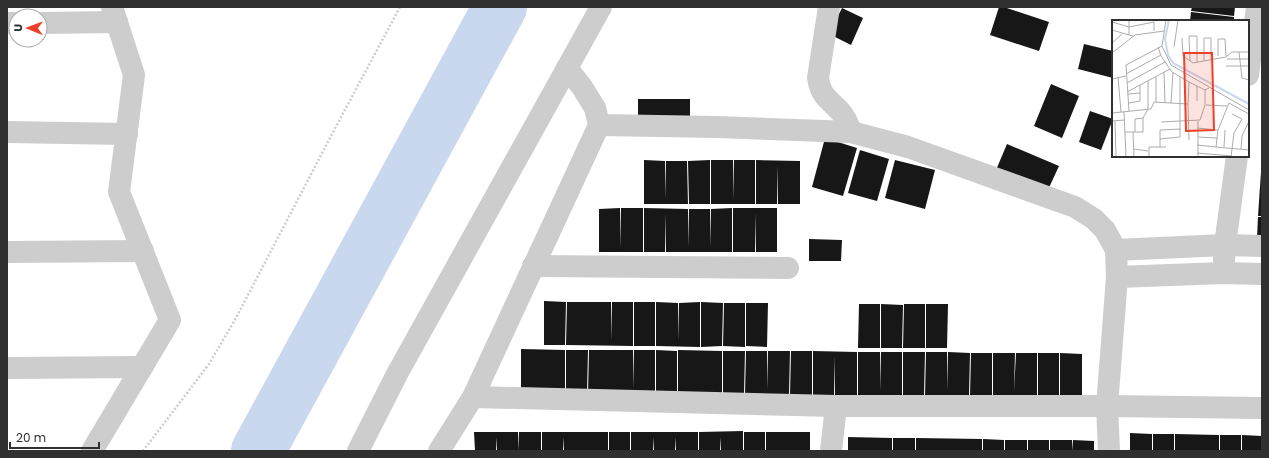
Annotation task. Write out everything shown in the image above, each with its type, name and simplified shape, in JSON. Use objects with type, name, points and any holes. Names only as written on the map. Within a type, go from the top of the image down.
[{"type":"street","points":[[358,451],[397,374],[573,76],[601,7]]},
{"type":"street","points":[[829,7],[818,78],[819,88],[830,103],[838,109],[846,119],[851,132]]},
{"type":"street","points":[[1249,67],[1257,7]]},
{"type":"street","points":[[48,22],[115,14],[134,75],[119,192],[170,320],[92,451]]},
{"type":"street","points":[[439,451],[473,397],[599,125],[595,108],[573,76]]},
{"type":"street","points":[[599,125],[717,127],[851,132],[908,147],[1075,207],[1094,219],[1105,230],[1116,250],[1116,277],[1107,406],[1108,451]]},
{"type":"street","points":[[7,132],[127,134]]},
{"type":"street","points":[[1224,273],[1225,245],[1237,157]]},
{"type":"street","points":[[1116,250],[1225,245],[1262,246]]},
{"type":"street","points":[[7,252],[142,251]]},
{"type":"street","points":[[533,266],[788,268]]},
{"type":"street","points":[[1116,277],[1224,273],[1262,274]]},
{"type":"street","points":[[7,368],[142,366]]},
{"type":"street","points":[[473,397],[836,406],[1107,406],[1262,408]]},
{"type":"street","points":[[831,451],[836,406]]},
{"type":"path","points":[[143,451],[209,364],[236,318],[400,7]]},
{"type":"building","points":[[999,7],[1004,7],[1049,22],[1039,51],[990,35]]},
{"type":"building","points":[[1192,7],[1235,7],[1234,16],[1191,11]]},
{"type":"building","points":[[842,8],[863,18],[851,45],[829,34]]},
{"type":"building","points":[[1191,12],[1234,17],[1234,20],[1190,20]]},
{"type":"building","points":[[1084,44],[1112,51],[1112,78],[1078,69]]},
{"type":"building","points":[[1051,84],[1079,96],[1062,138],[1034,126]]},
{"type":"building","points":[[638,99],[690,99],[690,123],[638,123]]},
{"type":"building","points":[[1090,111],[1112,119],[1101,150],[1079,142]]},
{"type":"building","points":[[825,138],[857,148],[843,196],[812,187]]},
{"type":"building","points":[[1007,144],[1059,166],[1047,192],[996,170]]},
{"type":"building","points":[[860,150],[889,159],[877,201],[848,193]]},
{"type":"building","points":[[644,160],[665,161],[665,199],[666,161],[687,161],[688,204],[644,204]]},
{"type":"building","points":[[710,160],[710,204],[689,204],[688,161]]},
{"type":"building","points":[[711,160],[733,160],[733,200],[734,160],[755,160],[755,204],[711,204]]},
{"type":"building","points":[[756,160],[800,161],[800,204],[778,204],[778,165],[777,204],[756,204]]},
{"type":"building","points":[[895,160],[935,170],[925,209],[885,198]]},
{"type":"building","points":[[1261,172],[1262,216],[1258,216]]},
{"type":"building","points":[[620,208],[621,248],[621,208],[643,208],[643,252],[599,252],[599,209]]},
{"type":"building","points":[[644,208],[688,209],[688,247],[689,209],[710,209],[711,247],[711,209],[732,208],[732,252],[666,252],[665,213],[665,252],[644,252]]},
{"type":"building","points":[[733,208],[777,208],[777,252],[756,252],[755,213],[755,252],[733,252]]},
{"type":"building","points":[[1258,217],[1262,217],[1262,239],[1257,238]]},
{"type":"building","points":[[809,239],[842,240],[841,261],[809,261]]},
{"type":"building","points":[[544,301],[566,302],[565,345],[544,345]]},
{"type":"building","points":[[567,302],[611,302],[611,341],[612,302],[633,302],[633,346],[566,345]]},
{"type":"building","points":[[634,302],[655,302],[655,346],[634,346]]},
{"type":"building","points":[[656,302],[678,303],[678,341],[679,303],[700,302],[700,347],[656,346]]},
{"type":"building","points":[[701,302],[723,303],[722,346],[701,347]]},
{"type":"building","points":[[724,303],[745,303],[745,347],[723,346]]},
{"type":"building","points":[[746,303],[768,303],[767,347],[746,346]]},
{"type":"building","points":[[859,304],[880,304],[880,348],[858,348]]},
{"type":"building","points":[[881,304],[903,305],[902,348],[881,348]]},
{"type":"building","points":[[904,304],[925,304],[925,348],[903,348]]},
{"type":"building","points":[[926,304],[948,304],[947,348],[926,348]]},
{"type":"building","points":[[521,349],[565,350],[565,393],[521,393]]},
{"type":"building","points":[[566,350],[588,350],[587,394],[566,393]]},
{"type":"building","points":[[589,350],[633,350],[633,389],[634,350],[655,350],[655,394],[588,394]]},
{"type":"building","points":[[656,350],[677,351],[677,394],[656,394]]},
{"type":"building","points":[[678,350],[722,351],[722,394],[678,394]]},
{"type":"building","points":[[723,351],[745,351],[744,395],[723,394]]},
{"type":"building","points":[[746,351],[767,351],[768,390],[768,351],[790,351],[789,395],[745,394]]},
{"type":"building","points":[[791,351],[812,351],[812,395],[790,395]]},
{"type":"building","points":[[813,351],[857,352],[857,395],[835,395],[835,356],[834,395],[813,395]]},
{"type":"building","points":[[858,352],[880,352],[880,391],[881,352],[902,352],[902,396],[858,396]]},
{"type":"building","points":[[903,352],[925,352],[924,396],[903,396]]},
{"type":"building","points":[[926,352],[947,352],[948,391],[948,352],[970,353],[969,396],[925,396]]},
{"type":"building","points":[[971,353],[992,353],[992,397],[970,396]]},
{"type":"building","points":[[993,353],[1015,353],[1014,392],[1016,353],[1037,353],[1037,397],[993,397]]},
{"type":"building","points":[[1038,353],[1059,353],[1059,397],[1038,397]]},
{"type":"building","points":[[1060,353],[1082,354],[1082,397],[1060,397]]},
{"type":"building","points":[[743,431],[743,451],[721,451],[720,437],[720,451],[699,451],[699,432]]},
{"type":"building","points":[[474,432],[518,432],[519,451],[497,451],[496,437],[496,451],[475,451]]},
{"type":"building","points":[[519,432],[541,432],[541,451],[519,451]]},
{"type":"building","points":[[542,432],[608,432],[608,451],[564,451],[563,437],[563,451],[542,451]]},
{"type":"building","points":[[609,432],[630,432],[630,451],[609,451]]},
{"type":"building","points":[[631,432],[698,432],[698,451],[676,451],[675,437],[675,451],[654,451],[653,437],[653,451],[631,451]]},
{"type":"building","points":[[744,432],[765,432],[765,451],[744,451]]},
{"type":"building","points":[[766,432],[810,432],[810,451],[766,451]]},
{"type":"building","points":[[1130,433],[1152,434],[1152,451],[1130,451]]},
{"type":"building","points":[[1153,434],[1174,434],[1174,451],[1153,451]]},
{"type":"building","points":[[1175,434],[1219,435],[1219,451],[1175,451]]},
{"type":"building","points":[[1220,435],[1241,435],[1241,451],[1220,451]]},
{"type":"building","points":[[1242,435],[1262,436],[1262,451],[1242,451]]},
{"type":"building","points":[[848,437],[892,438],[892,451],[848,451]]},
{"type":"building","points":[[893,438],[915,438],[915,451],[893,451]]},
{"type":"building","points":[[916,438],[982,439],[982,451],[916,451]]},
{"type":"building","points":[[983,439],[1004,440],[1004,451],[983,451]]},
{"type":"building","points":[[1005,440],[1027,440],[1027,451],[1005,451]]},
{"type":"building","points":[[1028,440],[1049,440],[1049,451],[1028,451]]},
{"type":"building","points":[[1050,440],[1072,440],[1072,451],[1050,451]]},
{"type":"building","points":[[1073,440],[1094,441],[1094,451],[1072,451]]},
{"type":"waterway","points":[[258,451],[500,7]]}]
